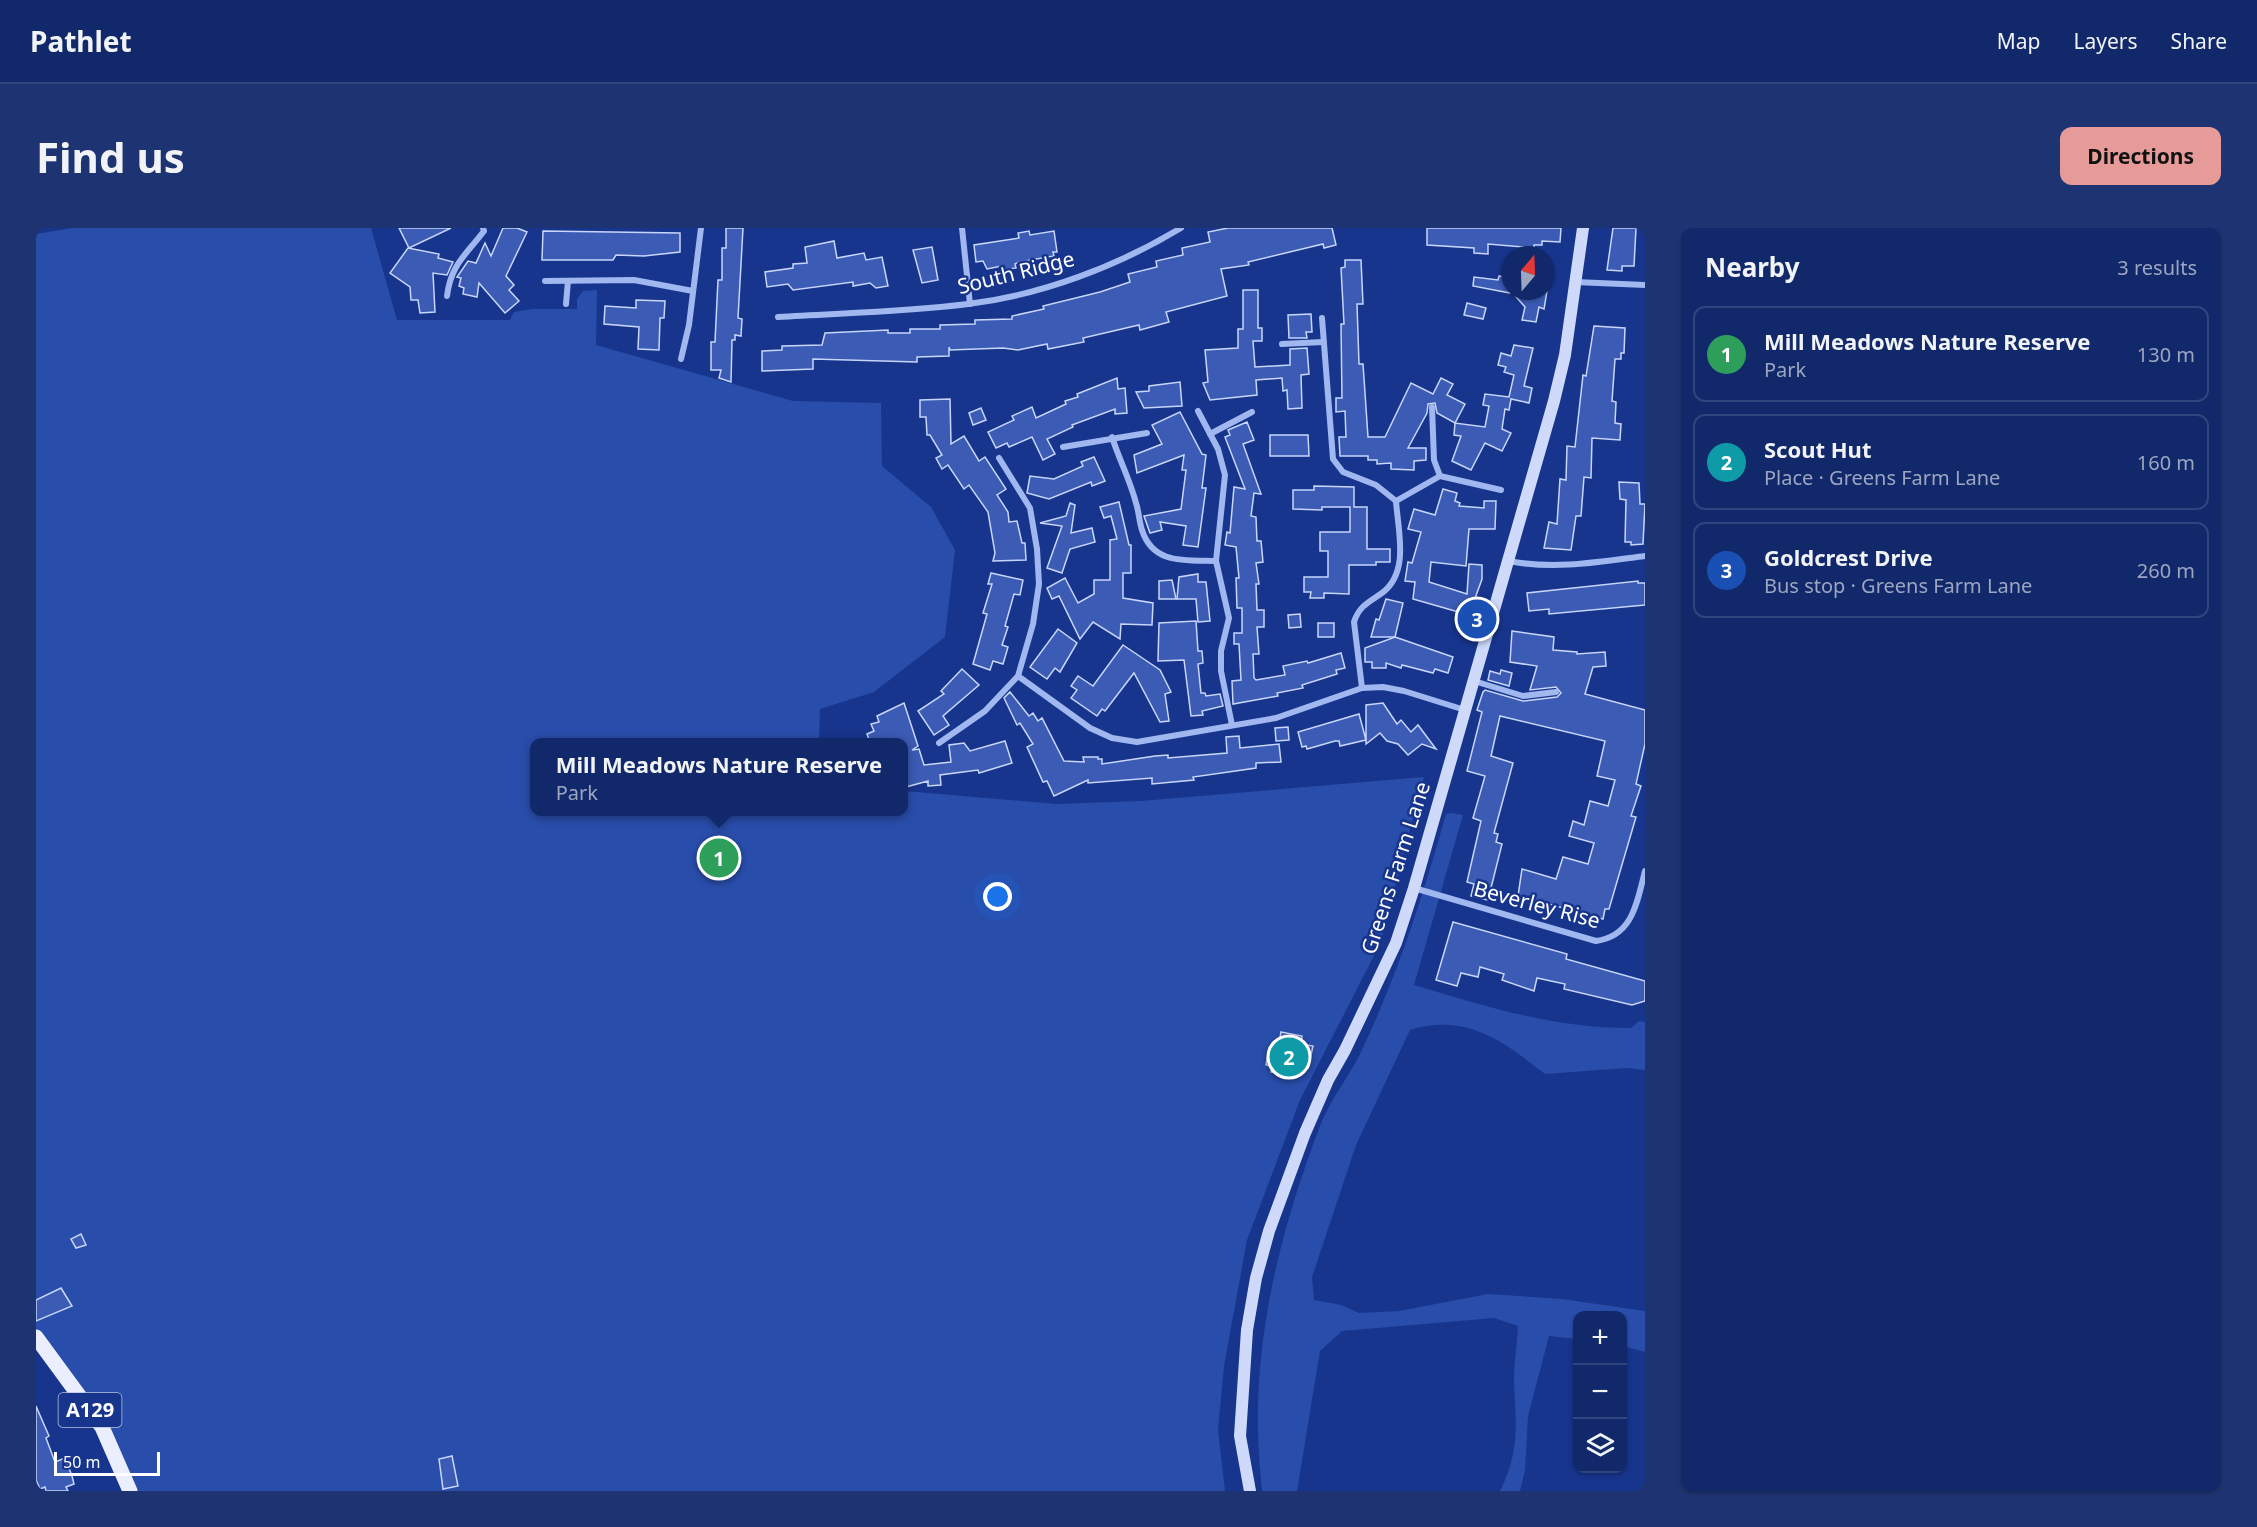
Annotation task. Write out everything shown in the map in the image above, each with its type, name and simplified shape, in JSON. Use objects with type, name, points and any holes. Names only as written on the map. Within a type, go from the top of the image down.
[{"type":"main road","name":"A129","points":[[36,1337],[102,1427],[130,1491]]},
{"type":"street","points":[[447,296],[449,279],[456,264],[484,231],[483,228]]},
{"type":"street","points":[[681,359],[689,325],[700,228]]},
{"type":"street","points":[[962,228],[970,304]]},
{"type":"street","name":"South Ridge","points":[[778,317],[970,304],[1042,288],[1100,268],[1181,228]]},
{"type":"street","name":"Greens Farm Lane","points":[[1250,1491],[1240,1436],[1247,1330],[1256,1278],[1269,1231],[1305,1133],[1328,1080],[1345,1050],[1396,943],[1414,888],[1557,390],[1565,355],[1583,228]]},
{"type":"street","points":[[545,281],[634,280],[693,291]]},
{"type":"street","points":[[566,304],[568,281]]},
{"type":"street","points":[[1574,282],[1645,285]]},
{"type":"street","points":[[1322,318],[1333,459],[1343,472],[1376,485],[1396,501],[1400,565],[1393,583],[1364,604],[1357,612],[1354,622],[1362,688]]},
{"type":"street","points":[[1282,344],[1323,342]]},
{"type":"street","points":[[1432,407],[1434,460],[1440,476]]},
{"type":"street","points":[[1198,411],[1221,459],[1225,478],[1216,561],[1229,618],[1221,651],[1221,672],[1232,725]]},
{"type":"street","points":[[1210,434],[1252,412]]},
{"type":"street","points":[[1063,447],[1112,437],[1147,433]]},
{"type":"street","points":[[1112,437],[1137,503],[1141,529],[1152,549],[1164,557],[1177,560],[1216,561]]},
{"type":"street","points":[[939,743],[985,711],[1018,676],[1037,604],[1037,549],[1030,508],[999,458]]},
{"type":"street","points":[[1396,501],[1440,476],[1502,490]]},
{"type":"street","points":[[1507,560],[1533,565],[1564,566],[1645,555]]},
{"type":"street","points":[[1018,676],[1090,728],[1112,738],[1137,742],[1305,710],[1362,688],[1383,687],[1404,691],[1465,710]]},
{"type":"street","points":[[1473,681],[1523,696],[1556,692]]},
{"type":"street","name":"Beverley Rise","points":[[1414,888],[1596,941],[1608,939],[1622,932],[1630,920],[1645,871]]},
{"type":"shaded area","points":[[73,228],[371,228],[397,320],[510,320],[514,312],[532,309],[577,309],[577,299],[583,291],[597,290],[596,345],[793,401],[881,403],[882,466],[931,507],[955,550],[945,637],[874,692],[820,709],[819,738],[530,738],[530,816],[908,816],[908,791],[1057,804],[1141,801],[1424,777],[1380,944],[1300,1100],[1247,1240],[1224,1366],[1218,1430],[1225,1491],[137,1491],[36,1332],[36,234]]},
{"type":"shaded area","points":[[1446,814],[1463,815],[1414,985],[1521,1015],[1548,1020],[1631,1028],[1639,1021],[1645,1022],[1645,1070],[1627,1068],[1545,1074],[1499,1041],[1483,1033],[1449,1025],[1410,1030],[1356,1145],[1312,1277],[1314,1300],[1341,1305],[1359,1313],[1399,1311],[1488,1294],[1562,1299],[1645,1311],[1645,1352],[1627,1347],[1627,1311],[1573,1311],[1573,1339],[1549,1336],[1528,1416],[1525,1470],[1520,1491],[1500,1491],[1514,1450],[1516,1425],[1514,1375],[1518,1326],[1494,1318],[1342,1331],[1320,1351],[1297,1491],[1262,1491],[1258,1427],[1262,1350],[1267,1312],[1284,1236],[1320,1126],[1360,1054],[1386,996],[1418,906]]},
{"type":"building","points":[[399,228],[451,228],[409,248]]},
{"type":"building","points":[[503,228],[517,228],[527,232],[506,276],[514,285],[509,290],[519,301],[505,313],[479,283],[477,297],[463,294],[464,288],[459,286],[461,278],[457,277],[468,261],[476,263],[485,243],[491,256]]},
{"type":"building","points":[[726,228],[743,228],[738,318],[742,319],[741,336],[735,335],[735,340],[732,340],[731,382],[719,378],[721,370],[711,370],[711,342],[715,342],[718,280],[722,280],[722,248],[726,248]]},
{"type":"building","points":[[1228,228],[1332,228],[1336,245],[1324,248],[1323,244],[1248,262],[1249,265],[1221,269],[1227,296],[1166,312],[1169,322],[1140,330],[1139,325],[1083,338],[1084,342],[1048,349],[1047,344],[1018,350],[1003,348],[950,350],[949,347],[949,356],[917,357],[917,362],[813,359],[813,369],[762,371],[762,351],[782,350],[782,346],[822,345],[825,333],[888,330],[888,333],[910,333],[910,329],[940,329],[940,325],[975,324],[975,320],[1012,319],[1012,316],[1044,309],[1043,306],[1100,292],[1130,282],[1128,274],[1157,267],[1156,261],[1183,255],[1182,248],[1210,242],[1208,232]]},
{"type":"building","points":[[1427,228],[1561,228],[1560,242],[1542,241],[1542,245],[1534,246],[1488,244],[1488,254],[1474,253],[1474,248],[1427,245]]},
{"type":"building","points":[[1613,228],[1636,228],[1634,266],[1622,266],[1622,271],[1607,270]]},
{"type":"building","points":[[543,231],[680,233],[680,252],[644,256],[616,255],[613,260],[542,260]]},
{"type":"building","points":[[1029,231],[1030,235],[1054,231],[1057,252],[1053,252],[1054,256],[1019,262],[1015,264],[1016,268],[1002,270],[1002,266],[987,269],[983,261],[976,262],[974,245],[1019,238],[1018,233]]},
{"type":"building","points":[[834,241],[837,258],[864,253],[866,260],[882,257],[888,286],[876,288],[870,283],[853,286],[853,282],[793,290],[788,284],[767,287],[765,272],[793,268],[793,264],[807,263],[805,247]]},
{"type":"building","points":[[932,247],[938,280],[922,283],[913,250]]},
{"type":"building","points":[[408,248],[439,254],[438,258],[453,262],[447,275],[433,273],[435,312],[420,313],[418,300],[411,300],[410,287],[390,273]]},
{"type":"building","points":[[1345,260],[1361,260],[1363,304],[1357,304],[1359,364],[1363,364],[1368,437],[1385,437],[1411,383],[1433,394],[1441,378],[1453,384],[1447,395],[1465,404],[1455,423],[1437,413],[1435,403],[1428,404],[1427,413],[1408,448],[1426,448],[1426,460],[1414,461],[1414,470],[1391,469],[1391,463],[1377,464],[1377,460],[1368,460],[1368,456],[1340,456],[1339,437],[1346,437],[1345,411],[1336,412],[1336,398],[1342,398],[1341,324],[1344,324],[1341,268],[1345,267]]},
{"type":"building","points":[[1501,276],[1501,291],[1473,286],[1474,277],[1498,280]]},
{"type":"building","points":[[1243,290],[1258,290],[1258,328],[1262,328],[1262,341],[1253,341],[1255,367],[1290,365],[1290,349],[1307,348],[1309,374],[1301,375],[1302,408],[1288,409],[1287,390],[1283,391],[1282,378],[1256,380],[1257,395],[1210,400],[1203,383],[1208,382],[1205,350],[1238,348],[1238,329],[1243,329]]},
{"type":"building","points":[[636,300],[665,301],[664,318],[660,318],[659,350],[638,349],[639,327],[604,324],[605,306],[636,308]]},
{"type":"building","points":[[1519,300],[1546,300],[1544,309],[1539,307],[1536,322],[1522,320],[1525,307]]},
{"type":"building","points":[[1467,303],[1486,308],[1483,319],[1464,315]]},
{"type":"building","points":[[1311,314],[1312,332],[1306,332],[1307,338],[1289,338],[1288,315]]},
{"type":"building","points":[[1594,326],[1625,328],[1624,353],[1621,353],[1621,359],[1615,359],[1612,401],[1616,402],[1615,423],[1621,424],[1620,440],[1592,438],[1591,478],[1584,477],[1581,516],[1576,516],[1571,550],[1544,548],[1549,522],[1557,524],[1560,479],[1566,480],[1567,446],[1575,447],[1583,375],[1586,376]]},
{"type":"building","points":[[1514,345],[1533,348],[1524,386],[1532,388],[1529,403],[1511,399],[1509,410],[1505,409],[1502,429],[1511,433],[1502,451],[1485,443],[1471,470],[1452,461],[1461,436],[1454,435],[1455,423],[1485,427],[1489,406],[1483,405],[1485,394],[1509,397],[1514,375],[1504,372],[1506,367],[1498,365],[1501,353],[1511,356]]},
{"type":"building","points":[[1117,378],[1118,389],[1125,388],[1127,413],[1115,414],[1115,409],[1072,425],[1073,427],[1047,439],[1055,454],[1043,460],[1032,437],[1009,447],[1007,443],[996,448],[988,432],[1014,420],[1012,416],[1032,407],[1036,418],[1066,404],[1065,401],[1078,397],[1077,394]]},
{"type":"building","points":[[1180,382],[1182,406],[1144,408],[1136,392],[1149,391],[1149,386]]},
{"type":"building","points":[[950,399],[951,444],[964,436],[979,461],[985,457],[1006,489],[997,495],[1008,512],[1009,522],[1017,521],[1022,543],[1025,543],[1026,560],[993,561],[995,553],[988,512],[969,485],[964,489],[948,465],[942,469],[936,458],[942,455],[930,435],[927,435],[926,417],[920,417],[920,400]]},
{"type":"building","points":[[981,408],[986,420],[973,425],[969,413]]},
{"type":"building","points":[[1180,412],[1202,454],[1206,455],[1202,488],[1206,488],[1198,547],[1183,545],[1186,526],[1160,522],[1162,530],[1150,533],[1144,516],[1181,509],[1186,470],[1182,470],[1184,455],[1137,473],[1134,455],[1162,444],[1152,425]]},
{"type":"building","points":[[1247,422],[1254,440],[1243,444],[1261,494],[1254,493],[1251,516],[1256,517],[1257,541],[1261,541],[1263,562],[1256,563],[1259,584],[1256,584],[1257,610],[1264,610],[1264,627],[1257,627],[1259,654],[1253,654],[1254,678],[1256,680],[1285,675],[1283,666],[1307,661],[1308,663],[1341,653],[1345,668],[1336,670],[1337,674],[1302,685],[1303,688],[1277,693],[1278,696],[1233,704],[1232,681],[1241,680],[1239,644],[1234,644],[1234,633],[1242,633],[1242,608],[1237,608],[1236,578],[1239,578],[1236,547],[1225,545],[1227,532],[1230,533],[1234,487],[1245,489],[1225,437],[1230,435],[1228,430]]},
{"type":"building","points":[[1270,435],[1308,435],[1309,456],[1270,456]]},
{"type":"building","points":[[1094,457],[1105,481],[1092,486],[1091,482],[1049,499],[1027,493],[1030,476],[1054,479],[1083,466],[1081,462]]},
{"type":"building","points":[[1619,482],[1639,483],[1640,504],[1645,504],[1643,544],[1631,545],[1631,542],[1625,542],[1626,500],[1620,499]]},
{"type":"building","points":[[1314,486],[1354,487],[1354,507],[1367,507],[1367,549],[1390,549],[1390,562],[1376,562],[1376,565],[1349,565],[1349,594],[1324,593],[1324,598],[1310,598],[1311,592],[1304,592],[1304,577],[1328,577],[1328,551],[1320,551],[1320,532],[1350,532],[1350,507],[1322,507],[1322,510],[1293,509],[1293,490],[1314,490]]},
{"type":"building","points":[[1443,489],[1457,493],[1455,501],[1460,503],[1459,506],[1484,508],[1484,501],[1496,501],[1495,529],[1469,529],[1466,566],[1431,562],[1429,582],[1467,594],[1469,564],[1482,565],[1482,579],[1469,615],[1413,599],[1415,582],[1405,581],[1408,562],[1412,563],[1421,532],[1408,529],[1414,509],[1435,515]]},
{"type":"building","points":[[1119,502],[1129,545],[1131,545],[1131,573],[1123,573],[1123,598],[1153,603],[1152,625],[1121,624],[1120,639],[1093,622],[1080,639],[1059,596],[1052,599],[1047,588],[1065,578],[1078,603],[1094,594],[1094,580],[1110,580],[1110,540],[1117,539],[1111,516],[1104,518],[1100,507]]},
{"type":"building","points":[[1070,503],[1075,505],[1071,533],[1092,528],[1095,542],[1070,549],[1062,573],[1047,568],[1062,526],[1040,523],[1066,516]]},
{"type":"building","points":[[991,573],[1023,580],[1020,595],[1014,594],[1005,626],[1008,627],[1002,645],[1008,647],[1003,664],[993,661],[990,670],[973,664],[987,614],[983,613],[992,584],[988,584]]},
{"type":"building","points":[[1198,574],[1198,582],[1206,582],[1210,621],[1198,622],[1196,599],[1177,599],[1179,577]]},
{"type":"building","points":[[1172,580],[1176,599],[1159,599],[1159,581]]},
{"type":"building","points":[[1638,581],[1638,583],[1645,583],[1645,605],[1549,614],[1549,609],[1529,611],[1527,593]]},
{"type":"building","points":[[1386,599],[1403,603],[1395,637],[1371,637],[1376,619],[1379,620]]},
{"type":"building","points":[[1300,614],[1301,627],[1289,628],[1288,615]]},
{"type":"building","points":[[1196,621],[1198,651],[1202,651],[1203,663],[1198,664],[1201,693],[1205,693],[1206,696],[1220,694],[1223,706],[1202,711],[1203,715],[1191,716],[1184,660],[1158,661],[1159,623]]},
{"type":"building","points":[[1318,623],[1334,623],[1334,637],[1318,637]]},
{"type":"building","points":[[1058,629],[1077,643],[1060,672],[1055,668],[1047,679],[1030,667]]},
{"type":"building","points":[[1512,631],[1554,637],[1553,650],[1577,652],[1577,654],[1605,652],[1606,666],[1593,667],[1585,694],[1645,710],[1645,744],[1636,784],[1641,786],[1631,816],[1636,817],[1609,909],[1605,909],[1603,919],[1599,918],[1596,928],[1579,923],[1582,913],[1518,896],[1522,869],[1556,879],[1563,857],[1588,864],[1594,843],[1569,836],[1573,821],[1584,825],[1590,801],[1608,806],[1615,780],[1597,776],[1605,741],[1500,716],[1491,756],[1513,763],[1494,833],[1498,834],[1496,842],[1502,844],[1488,900],[1471,896],[1474,884],[1467,882],[1481,821],[1473,818],[1485,776],[1467,771],[1482,712],[1477,710],[1483,692],[1485,690],[1523,701],[1557,697],[1561,693],[1556,687],[1530,690],[1537,666],[1510,662]]},
{"type":"building","points":[[1395,637],[1453,657],[1448,673],[1435,669],[1433,673],[1402,665],[1401,668],[1386,663],[1386,668],[1372,668],[1372,662],[1365,662],[1365,648]]},
{"type":"building","points":[[1123,645],[1160,670],[1171,692],[1165,694],[1169,721],[1160,722],[1134,673],[1105,711],[1102,709],[1097,716],[1071,698],[1077,690],[1071,686],[1078,676],[1093,686]]},
{"type":"building","points":[[962,669],[979,685],[943,716],[949,725],[934,735],[918,711],[944,694],[941,691]]},
{"type":"building","points":[[1501,670],[1512,673],[1509,686],[1488,680],[1490,671],[1500,674]]},
{"type":"building","points":[[1010,692],[1029,716],[1033,713],[1038,721],[1042,718],[1064,761],[1084,762],[1083,757],[1098,757],[1102,759],[1102,764],[1155,756],[1168,755],[1168,758],[1227,753],[1226,737],[1239,736],[1240,748],[1279,744],[1281,762],[1256,763],[1256,768],[1193,777],[1194,780],[1152,784],[1152,778],[1088,783],[1088,780],[1054,796],[1047,781],[1043,782],[1027,747],[1033,744],[1020,723],[1017,725],[1004,698]]},
{"type":"building","points":[[904,703],[918,746],[912,750],[919,749],[924,765],[951,762],[949,745],[964,743],[970,751],[1005,741],[1012,763],[979,773],[978,770],[940,775],[941,785],[928,786],[928,781],[908,786],[908,738],[868,738],[867,734],[874,731],[871,724],[879,722],[877,716]]},
{"type":"building","points":[[1383,703],[1397,724],[1401,720],[1411,732],[1418,725],[1436,749],[1422,744],[1408,755],[1398,744],[1387,741],[1380,733],[1366,744],[1366,705]]},
{"type":"building","points":[[1359,714],[1366,740],[1340,746],[1339,741],[1335,741],[1307,749],[1306,746],[1302,747],[1298,732]]},
{"type":"building","points":[[1288,727],[1289,740],[1276,741],[1275,728]]},
{"type":"building","points":[[1453,922],[1567,954],[1566,959],[1645,981],[1645,1001],[1632,1005],[1564,989],[1565,984],[1537,978],[1534,991],[1502,980],[1504,974],[1480,967],[1478,977],[1461,973],[1457,986],[1436,980]]},
{"type":"building","points":[[1281,1032],[1302,1036],[1301,1044],[1313,1046],[1308,1068],[1299,1066],[1297,1077],[1271,1072],[1272,1066],[1266,1065],[1269,1048],[1278,1049]]},
{"type":"building","points":[[81,1234],[86,1245],[76,1248],[71,1239]]},
{"type":"building","points":[[61,1288],[72,1306],[36,1321],[36,1300]]},
{"type":"building","points":[[36,1406],[49,1436],[46,1438],[55,1462],[65,1458],[72,1476],[74,1484],[66,1487],[68,1491],[46,1491],[45,1487],[40,1489],[36,1480]]},
{"type":"building","points":[[452,1456],[458,1486],[443,1489],[439,1459]]},
{"type":"place","name":"Goldcrest Drive","points":[[1477,619]]},
{"type":"place","name":"Mill Meadows Nature Reserve","points":[[719,858]]},
{"type":"place","name":"Scout Hut","points":[[1289,1057]]}]
